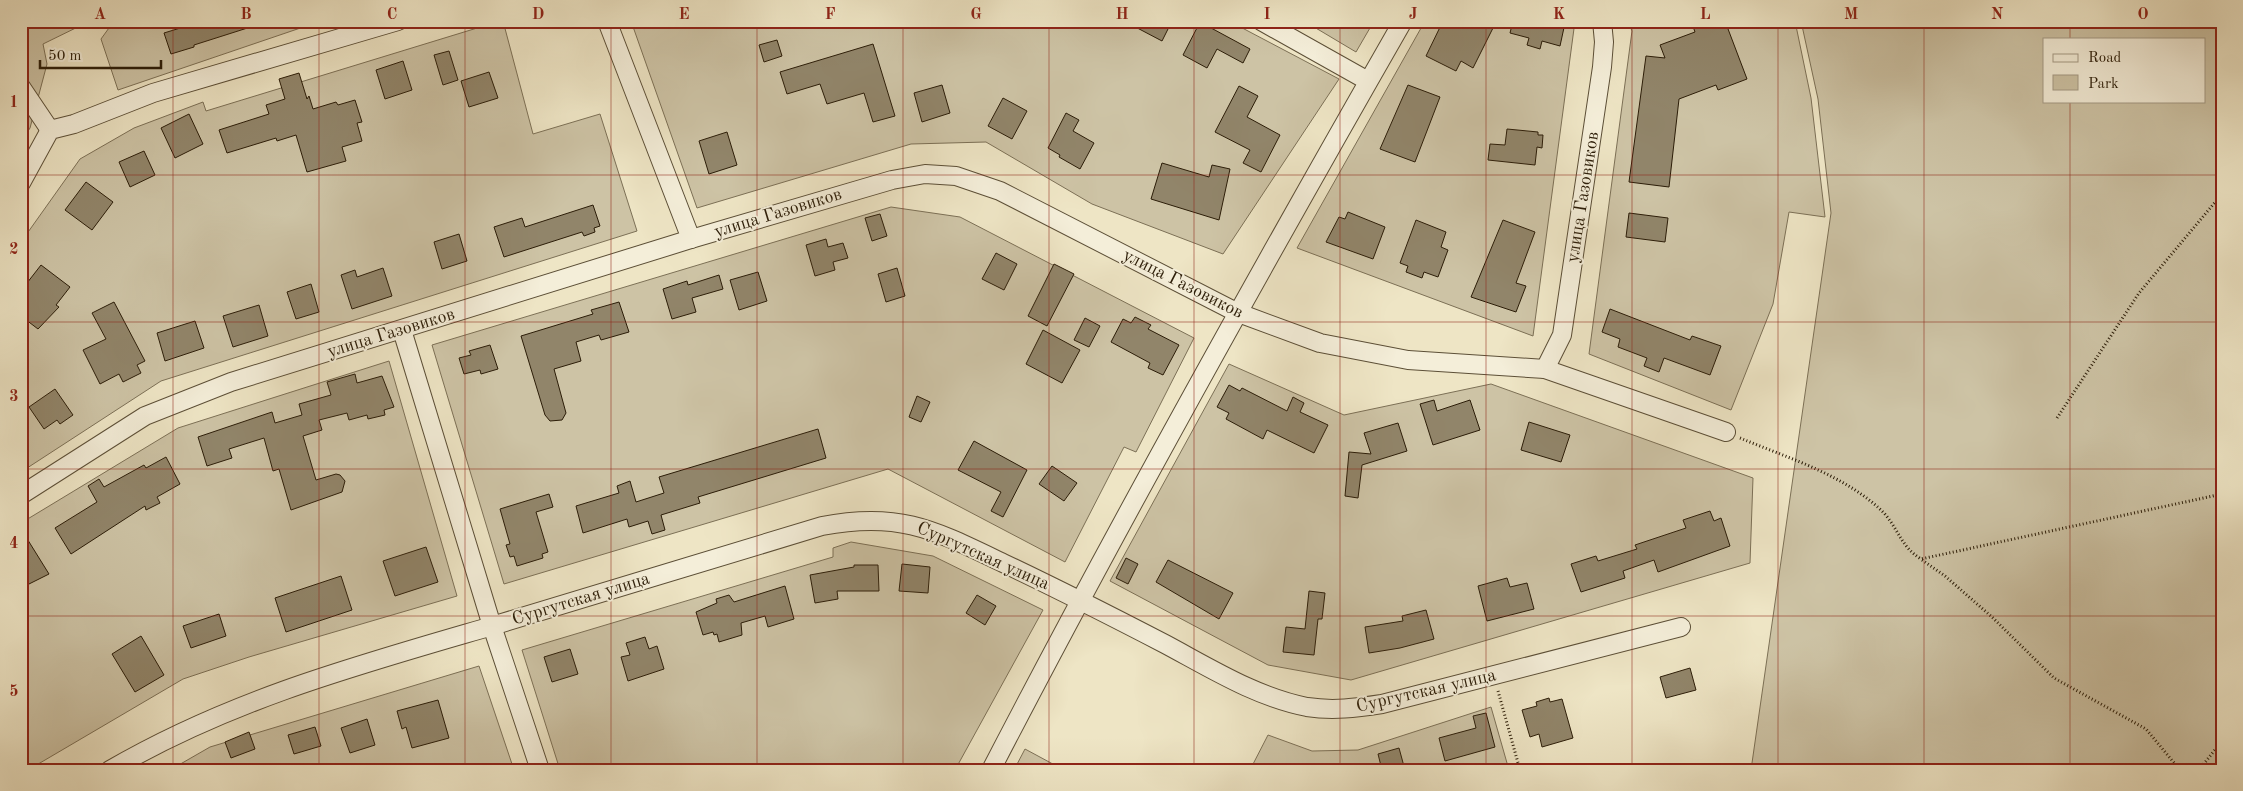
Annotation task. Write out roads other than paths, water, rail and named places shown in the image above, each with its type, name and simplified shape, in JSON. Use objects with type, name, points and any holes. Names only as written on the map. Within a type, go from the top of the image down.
[{"type":"street","points":[[21,183],[50,130],[74,124],[153,92],[398,21]]},
{"type":"street","points":[[607,21],[691,239]]},
{"type":"street","points":[[1261,21],[1368,81]]},
{"type":"street","points":[[991,770],[1079,599],[1236,312],[1403,21]]},
{"type":"street","name":"улица Газовиков","points":[[1545,369],[1562,335],[1602,67],[1604,42],[1602,21]]},
{"type":"street","points":[[21,87],[50,130]]},
{"type":"street","name":"улица Газовиков","points":[[21,495],[145,416],[231,382],[691,239],[892,180],[925,174],[956,176],[1000,191],[1236,312],[1320,343],[1408,360],[1545,369],[1726,432]]},
{"type":"street","points":[[402,330],[492,626],[540,770]]},
{"type":"street","name":"Сургутская улица","points":[[110,770],[143,750],[203,722],[261,697],[321,676],[822,526],[850,521],[879,520],[911,524],[947,536],[1079,599],[1238,683],[1273,698],[1306,706],[1344,710],[1382,704],[1681,627]]}]
